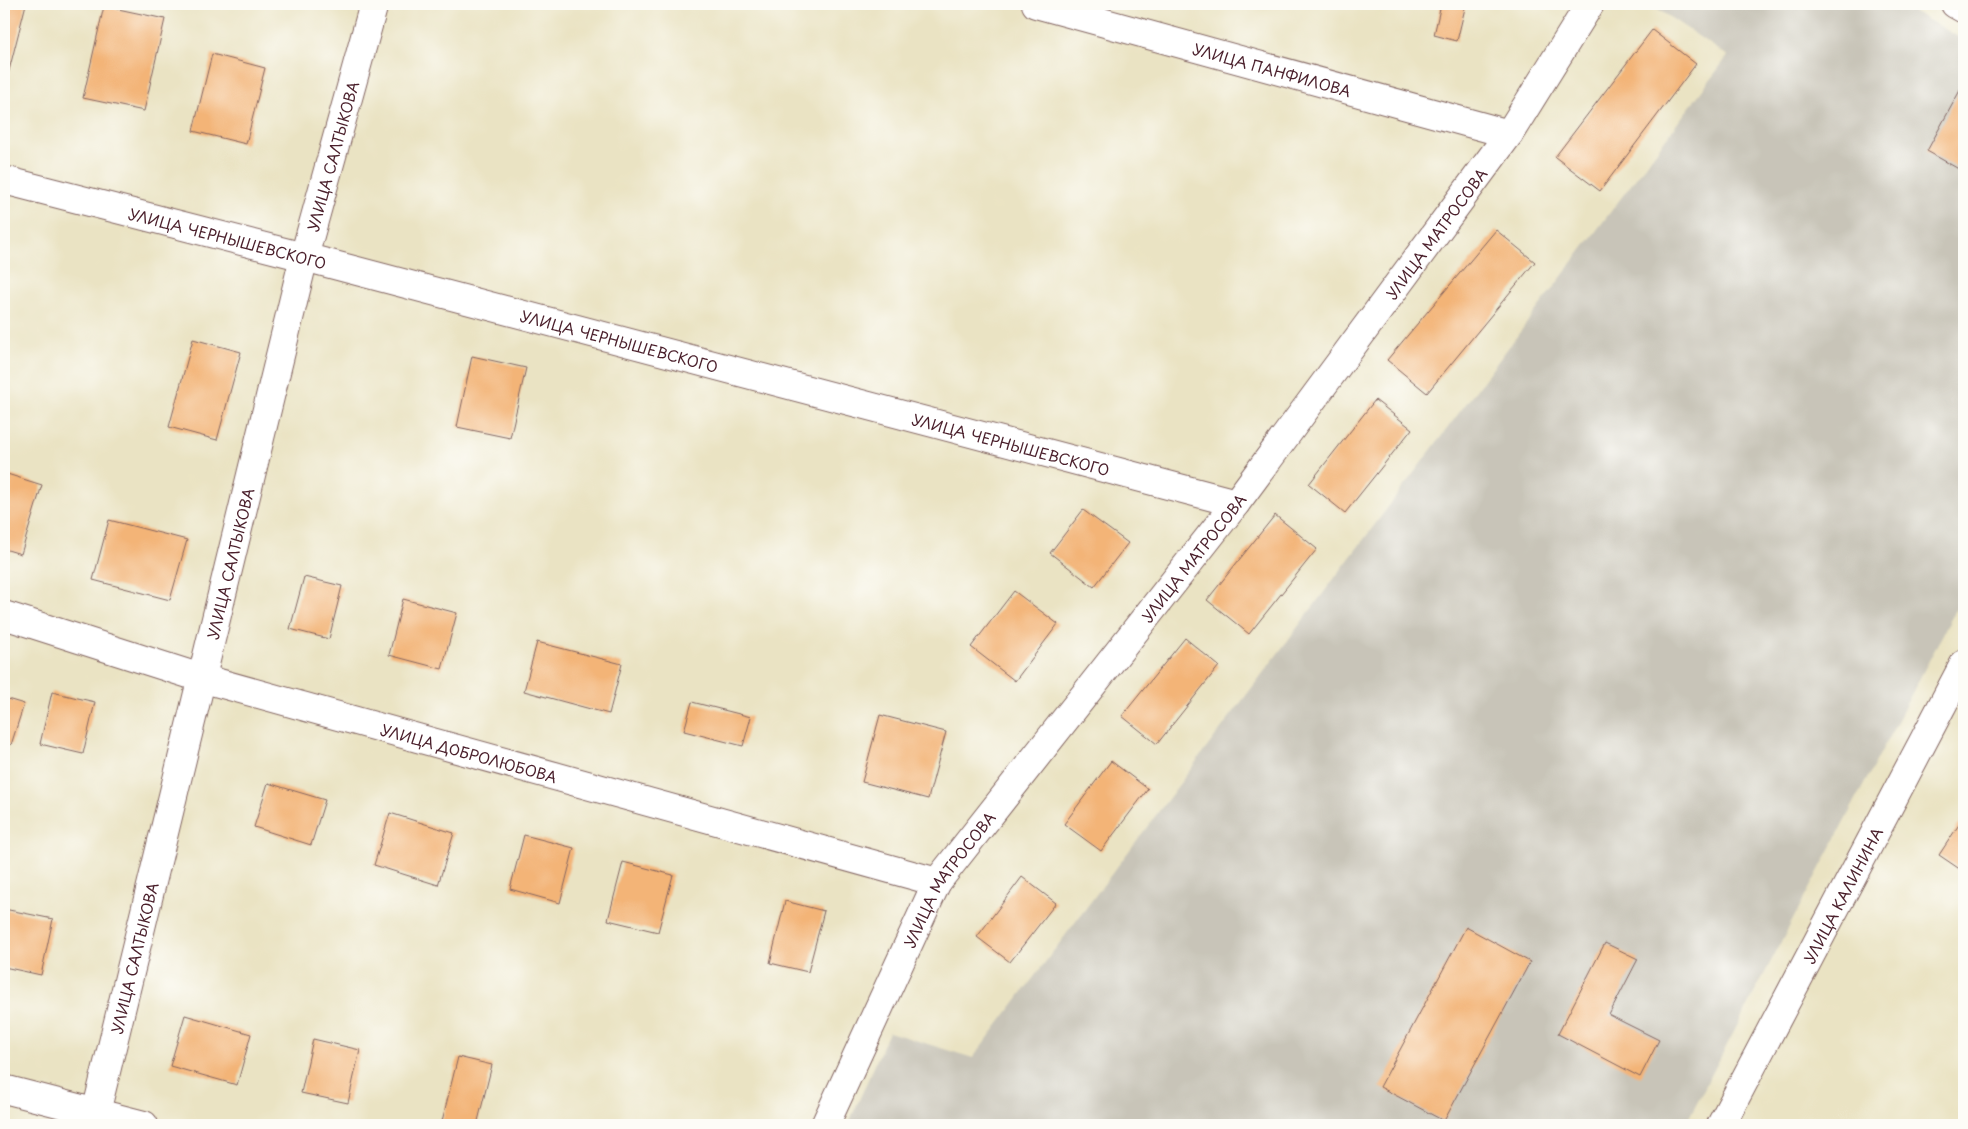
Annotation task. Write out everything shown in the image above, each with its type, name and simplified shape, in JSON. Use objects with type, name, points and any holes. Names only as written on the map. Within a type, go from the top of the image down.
[{"type":"street","name":"УЛИЦА САЛТЫКОВА","points":[[94,1119],[304,257],[374,4]]},
{"type":"street","name":"УЛИЦА ПАНФИЛОВА","points":[[1036,4],[1509,134]]},
{"type":"street","name":"УЛИЦА МАТРОСОВА","points":[[825,1125],[937,882],[1236,504],[1509,134],[1590,4]]},
{"type":"street","points":[[1955,4],[1964,9]]},
{"type":"street","name":"УЛИЦА ЧЕРНЫШЕВСКОГО","points":[[4,180],[304,257],[1236,504]]},
{"type":"street","name":"УЛИЦА ДОБРОЛЮБОВА","points":[[4,615],[201,678],[937,882]]},
{"type":"street","name":"УЛИЦА КАЛИНИНА","points":[[1721,1125],[1964,664]]},
{"type":"street","points":[[4,1089],[94,1119],[144,1125]]},
{"type":"shaded area","points":[[1650,4],[1900,4],[1964,40],[1964,594],[1685,1125],[848,1125],[889,1032],[973,1058],[1728,56]]},
{"type":"building","points":[[4,4],[26,4],[4,90]]},
{"type":"building","points":[[1441,4],[1466,4],[1457,41],[1434,35]]},
{"type":"building","points":[[104,6],[165,19],[144,111],[83,98]]},
{"type":"building","points":[[1652,30],[1696,64],[1600,191],[1555,157]]},
{"type":"building","points":[[212,54],[265,68],[246,144],[193,131]]},
{"type":"building","points":[[1964,83],[1964,172],[1927,151]]},
{"type":"building","points":[[1496,230],[1535,262],[1427,393],[1387,360]]},
{"type":"building","points":[[193,339],[241,352],[217,440],[169,427]]},
{"type":"building","points":[[472,356],[526,368],[510,438],[457,427]]},
{"type":"building","points":[[1375,400],[1412,429],[1345,513],[1309,484]]},
{"type":"building","points":[[4,473],[42,485],[21,554],[4,549]]},
{"type":"building","points":[[1083,510],[1128,543],[1094,587],[1050,553]]},
{"type":"building","points":[[1275,515],[1317,549],[1249,634],[1207,600]]},
{"type":"building","points":[[109,520],[187,540],[170,600],[93,580]]},
{"type":"building","points":[[304,577],[342,586],[329,639],[290,629]]},
{"type":"building","points":[[1014,591],[1058,624],[1015,681],[971,647]]},
{"type":"building","points":[[403,599],[457,613],[442,669],[389,655]]},
{"type":"building","points":[[1185,638],[1219,666],[1157,744],[1122,716]]},
{"type":"building","points":[[537,642],[622,664],[609,714],[524,691]]},
{"type":"building","points":[[52,692],[95,702],[83,754],[40,744]]},
{"type":"building","points":[[4,698],[24,704],[11,745],[4,743]]},
{"type":"building","points":[[692,702],[751,717],[743,746],[684,731]]},
{"type":"building","points":[[880,715],[946,732],[928,799],[862,782]]},
{"type":"building","points":[[1111,761],[1148,789],[1101,851],[1064,824]]},
{"type":"building","points":[[268,783],[325,800],[311,845],[254,827]]},
{"type":"building","points":[[390,813],[454,833],[438,885],[374,865]]},
{"type":"building","points":[[1964,817],[1964,872],[1939,855]]},
{"type":"building","points":[[524,835],[574,848],[560,903],[510,889]]},
{"type":"building","points":[[623,862],[673,875],[658,932],[608,920]]},
{"type":"building","points":[[1022,877],[1056,903],[1010,962],[977,937]]},
{"type":"building","points":[[785,901],[824,911],[808,972],[770,963]]},
{"type":"building","points":[[4,909],[53,919],[41,975],[4,967]]},
{"type":"building","points":[[1466,927],[1530,962],[1444,1121],[1380,1087]]},
{"type":"building","points":[[1605,943],[1638,959],[1609,1015],[1659,1040],[1640,1077],[1558,1034]]},
{"type":"building","points":[[185,1015],[251,1034],[237,1085],[170,1066]]},
{"type":"building","points":[[313,1039],[360,1050],[348,1103],[301,1093]]},
{"type":"building","points":[[458,1057],[492,1065],[477,1125],[441,1125]]}]
